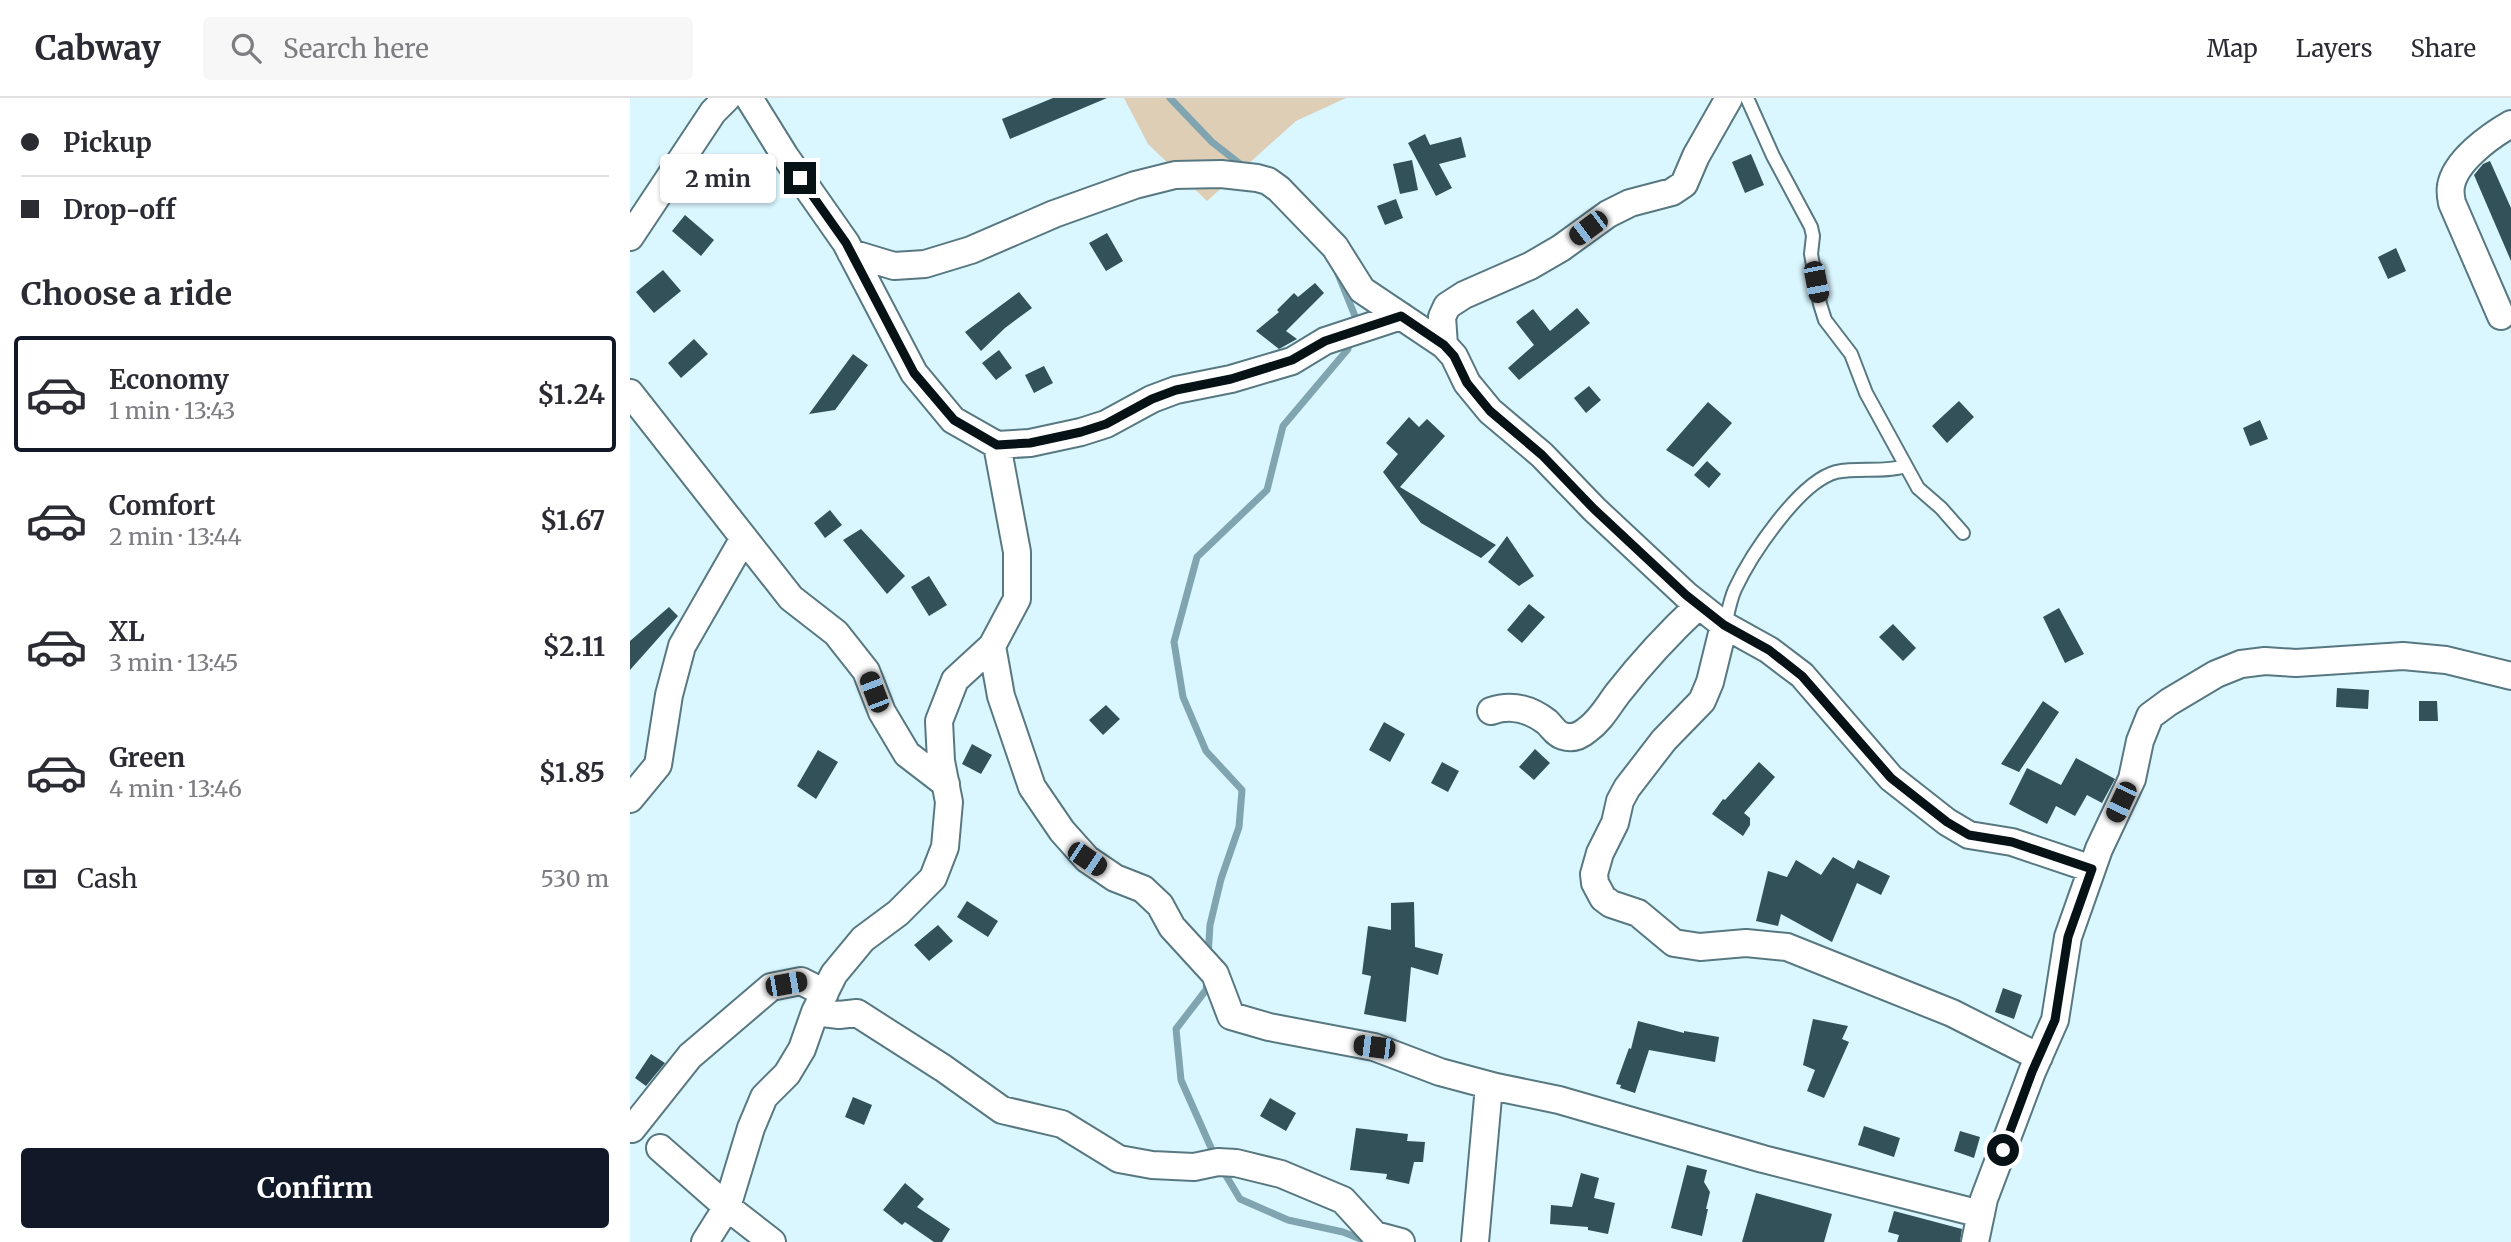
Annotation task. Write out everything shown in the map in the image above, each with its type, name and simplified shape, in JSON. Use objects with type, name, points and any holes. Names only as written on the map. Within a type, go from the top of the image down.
[{"type":"street","points":[[630,237],[713,112],[727,98]]},
{"type":"street","points":[[749,98],[851,253],[914,373],[954,420],[997,445],[1030,443],[1081,432],[1106,424],[1152,399],[1176,390],[1231,379],[1292,360],[1325,341],[1401,316]]},
{"type":"street","points":[[1444,345],[1442,317],[1447,306],[1464,295],[1530,266],[1561,248],[1608,214],[1630,204],[1672,192],[1684,184],[1696,156],[1729,98]]},
{"type":"street","points":[[2501,316],[2452,203],[2450,187],[2455,173],[2470,156],[2490,136],[2511,124]]},
{"type":"street","points":[[851,253],[894,266],[925,264],[971,250],[1054,214],[1135,185],[1175,175],[1221,174],[1268,181],[1335,247],[1362,290],[1444,345],[1454,356],[1467,383],[1490,411],[1542,455],[1594,509],[1699,605],[1724,625],[1769,650],[1802,676],[1891,778],[1947,822],[1969,835],[2012,842],[2092,869]]},
{"type":"street","points":[[630,393],[790,598],[836,633],[866,671],[881,712],[906,754],[946,783]]},
{"type":"street","points":[[705,1242],[727,1207],[751,1128],[764,1097],[787,1074],[802,1049],[834,974],[863,939],[898,913],[933,878],[945,847],[949,803],[941,761],[939,721],[954,680],[992,646],[1017,599],[1017,552],[997,445]]},
{"type":"street","points":[[630,799],[658,765],[669,695],[682,646],[744,538]]},
{"type":"street","points":[[1491,711],[1509,706],[1525,710],[1546,722],[1560,736],[1572,738],[1586,732],[1599,720],[1618,693],[1666,637],[1699,605]]},
{"type":"street","points":[[1724,625],[1710,682],[1702,701],[1664,740],[1620,801],[1615,824],[1600,853],[1594,874],[1602,898],[1638,913],[1674,943],[1700,947],[1746,943],[1787,947],[1952,1013],[2039,1057]]},
{"type":"street","points":[[992,646],[1001,696],[1032,787],[1062,831],[1087,859],[1115,878],[1143,889],[1160,905],[1172,927],[1215,974],[1231,1016],[1269,1027],[1374,1047],[1440,1072],[1489,1086],[1559,1100],[1763,1158],[1981,1214]]},
{"type":"street","points":[[1975,1242],[1984,1199],[2055,1020],[2068,937],[2099,849],[2132,779],[2140,741],[2150,716],[2216,674],[2241,664],[2265,661],[2296,663],[2403,656],[2446,660],[2511,676]]},
{"type":"street","points":[[632,1129],[690,1056],[771,987],[802,981],[820,1003],[839,1016],[857,1013],[943,1068],[1002,1110],[1062,1125],[1119,1158],[1152,1165],[1194,1167],[1217,1162],[1236,1163],[1281,1174],[1343,1200],[1375,1235],[1401,1242]]},
{"type":"street","points":[[1475,1242],[1489,1086]]},
{"type":"street","points":[[660,1148],[727,1207],[772,1242]]},
{"type":"lane","points":[[1747,98],[1773,156],[1811,227],[1811,254],[1825,320],[1851,354],[1866,393],[1918,488],[1941,508],[1963,533]]},
{"type":"lane","points":[[1724,625],[1734,591],[1751,558],[1787,510],[1808,490],[1821,479],[1837,472],[1896,469],[1906,466]]},
{"type":"shaded area","points":[[1124,98],[1346,98],[1296,121],[1207,201],[1148,144]]},
{"type":"building","points":[[1053,98],[1107,98],[1010,139],[1002,119]]},
{"type":"building","points":[[1425,134],[1430,145],[1461,137],[1466,157],[1439,164],[1452,188],[1436,196],[1408,143]]},
{"type":"building","points":[[1751,154],[1764,185],[1745,193],[1732,162]]},
{"type":"building","points":[[1412,160],[1418,190],[1400,194],[1393,164]]},
{"type":"building","points":[[2490,161],[2511,208],[2511,261],[2474,175],[2483,164]]},
{"type":"building","points":[[1396,199],[1403,218],[1385,225],[1377,206]]},
{"type":"building","points":[[685,215],[714,240],[701,256],[672,231]]},
{"type":"building","points":[[1107,233],[1123,261],[1106,271],[1089,243]]},
{"type":"building","points":[[2396,248],[2406,271],[2388,279],[2378,257]]},
{"type":"building","points":[[663,270],[681,291],[654,313],[636,292]]},
{"type":"building","points":[[1315,283],[1324,293],[1286,331],[1297,339],[1279,349],[1256,331],[1279,312],[1277,310],[1294,293],[1298,297]]},
{"type":"building","points":[[1019,292],[1032,308],[1005,328],[981,351],[965,332]]},
{"type":"building","points":[[1577,308],[1590,323],[1519,380],[1508,368],[1534,345],[1516,322],[1533,309],[1550,331]]},
{"type":"building","points":[[694,339],[708,354],[681,378],[668,363]]},
{"type":"building","points":[[999,350],[1012,368],[996,380],[982,363]]},
{"type":"building","points":[[853,354],[868,365],[835,410],[809,414]]},
{"type":"building","points":[[1044,366],[1053,383],[1034,393],[1025,375]]},
{"type":"building","points":[[1589,386],[1601,400],[1586,413],[1574,398]]},
{"type":"building","points":[[1959,401],[1974,417],[1947,443],[1932,426]]},
{"type":"building","points":[[1708,402],[1732,423],[1693,467],[1666,450]]},
{"type":"building","points":[[1409,417],[1419,427],[1427,419],[1445,436],[1400,487],[1496,545],[1481,558],[1421,523],[1383,472],[1398,454],[1386,443]]},
{"type":"building","points":[[2260,420],[2268,439],[2250,446],[2243,428]]},
{"type":"building","points":[[1707,461],[1721,474],[1709,488],[1694,475]]},
{"type":"building","points":[[830,510],[842,525],[825,538],[814,523]]},
{"type":"building","points":[[861,529],[905,576],[887,594],[843,540]]},
{"type":"building","points":[[1507,536],[1534,576],[1519,586],[1488,562]]},
{"type":"building","points":[[929,576],[947,605],[929,616],[911,587]]},
{"type":"building","points":[[1529,604],[1545,617],[1522,643],[1507,630]]},
{"type":"building","points":[[669,607],[678,616],[630,670],[630,641]]},
{"type":"building","points":[[2059,608],[2084,654],[2065,663],[2043,617]]},
{"type":"building","points":[[1893,624],[1916,648],[1903,661],[1879,637]]},
{"type":"building","points":[[2337,688],[2369,690],[2368,709],[2336,707]]},
{"type":"building","points":[[2043,701],[2059,712],[2019,772],[2001,764]]},
{"type":"building","points":[[2419,701],[2437,701],[2438,721],[2419,721]]},
{"type":"building","points":[[1106,705],[1120,719],[1103,735],[1089,720]]},
{"type":"building","points":[[1384,722],[1405,734],[1390,762],[1369,750]]},
{"type":"building","points":[[972,744],[992,755],[981,774],[962,764]]},
{"type":"building","points":[[1535,749],[1550,763],[1534,780],[1519,767]]},
{"type":"building","points":[[818,750],[838,762],[816,799],[797,786]]},
{"type":"building","points":[[2076,758],[2115,779],[2102,803],[2087,795],[2075,816],[2056,806],[2047,824],[2009,804],[2027,768],[2061,785]]},
{"type":"building","points":[[1442,762],[1459,771],[1448,792],[1431,783]]},
{"type":"building","points":[[1759,762],[1775,777],[1744,813],[1750,818],[1750,825],[1743,836],[1712,814]]},
{"type":"building","points":[[1833,857],[1854,869],[1858,860],[1890,876],[1881,895],[1857,883],[1832,942],[1781,914],[1778,926],[1756,921],[1768,871],[1787,877],[1796,860],[1821,875]]},
{"type":"building","points":[[967,901],[998,921],[988,937],[957,917]]},
{"type":"building","points":[[1414,902],[1415,947],[1443,954],[1438,975],[1411,967],[1406,1022],[1364,1014],[1371,976],[1362,974],[1368,926],[1391,930],[1391,903]]},
{"type":"building","points":[[938,925],[953,941],[929,961],[914,945]]},
{"type":"building","points":[[2003,988],[2022,995],[2014,1019],[1995,1012]]},
{"type":"building","points":[[1813,1019],[1848,1026],[1842,1039],[1849,1042],[1824,1098],[1807,1091],[1815,1070],[1803,1065]]},
{"type":"building","points":[[1638,1021],[1684,1033],[1719,1037],[1715,1062],[1649,1050],[1635,1093],[1620,1088],[1621,1085],[1616,1084],[1629,1048],[1631,1049]]},
{"type":"building","points":[[651,1054],[665,1063],[646,1086],[635,1078]]},
{"type":"building","points":[[853,1097],[872,1105],[864,1125],[845,1117]]},
{"type":"building","points":[[1270,1098],[1296,1113],[1286,1131],[1260,1116]]},
{"type":"building","points":[[1864,1126],[1900,1138],[1894,1157],[1858,1145]]},
{"type":"building","points":[[1356,1128],[1408,1134],[1407,1141],[1425,1142],[1423,1162],[1414,1162],[1409,1184],[1386,1179],[1387,1174],[1350,1170]]},
{"type":"building","points":[[1960,1131],[1980,1137],[1974,1158],[1954,1151]]},
{"type":"building","points":[[1687,1165],[1707,1170],[1704,1182],[1710,1192],[1702,1236],[1671,1228]]},
{"type":"building","points":[[1581,1173],[1599,1178],[1594,1198],[1615,1203],[1608,1234],[1588,1230],[1588,1227],[1550,1224],[1551,1205],[1572,1207]]},
{"type":"building","points":[[905,1183],[924,1199],[917,1207],[950,1229],[942,1242],[934,1242],[905,1222],[902,1225],[883,1210]]},
{"type":"building","points":[[1756,1193],[1832,1214],[1824,1242],[1742,1242]]},
{"type":"building","points":[[1894,1211],[1962,1229],[1960,1242],[1897,1242],[1899,1235],[1888,1232]]},
{"type":"waterway","points":[[1170,98],[1212,142],[1244,167]]},
{"type":"waterway","points":[[1338,274],[1355,316],[1353,325]]},
{"type":"waterway","points":[[1208,956],[1210,925],[1221,879],[1239,827],[1242,790],[1206,751],[1183,697],[1174,642],[1197,557],[1267,490],[1283,426],[1348,349],[1349,340]]},
{"type":"waterway","points":[[1207,979],[1206,990],[1176,1029],[1181,1080],[1216,1159]]},
{"type":"waterway","points":[[1222,1169],[1240,1199],[1288,1220],[1343,1232],[1368,1242]]},
{"type":"route","points":[[800,178],[846,243],[914,373],[954,420],[997,445],[1030,443],[1081,432],[1106,424],[1152,399],[1176,390],[1231,379],[1292,360],[1325,341],[1401,316],[1444,345],[1454,356],[1467,383],[1490,411],[1542,455],[1594,509],[1686,595],[1724,625],[1769,650],[1802,676],[1891,778],[1947,822],[1969,835],[2012,842],[2092,869],[2068,937],[2055,1020],[2003,1150]]}]
